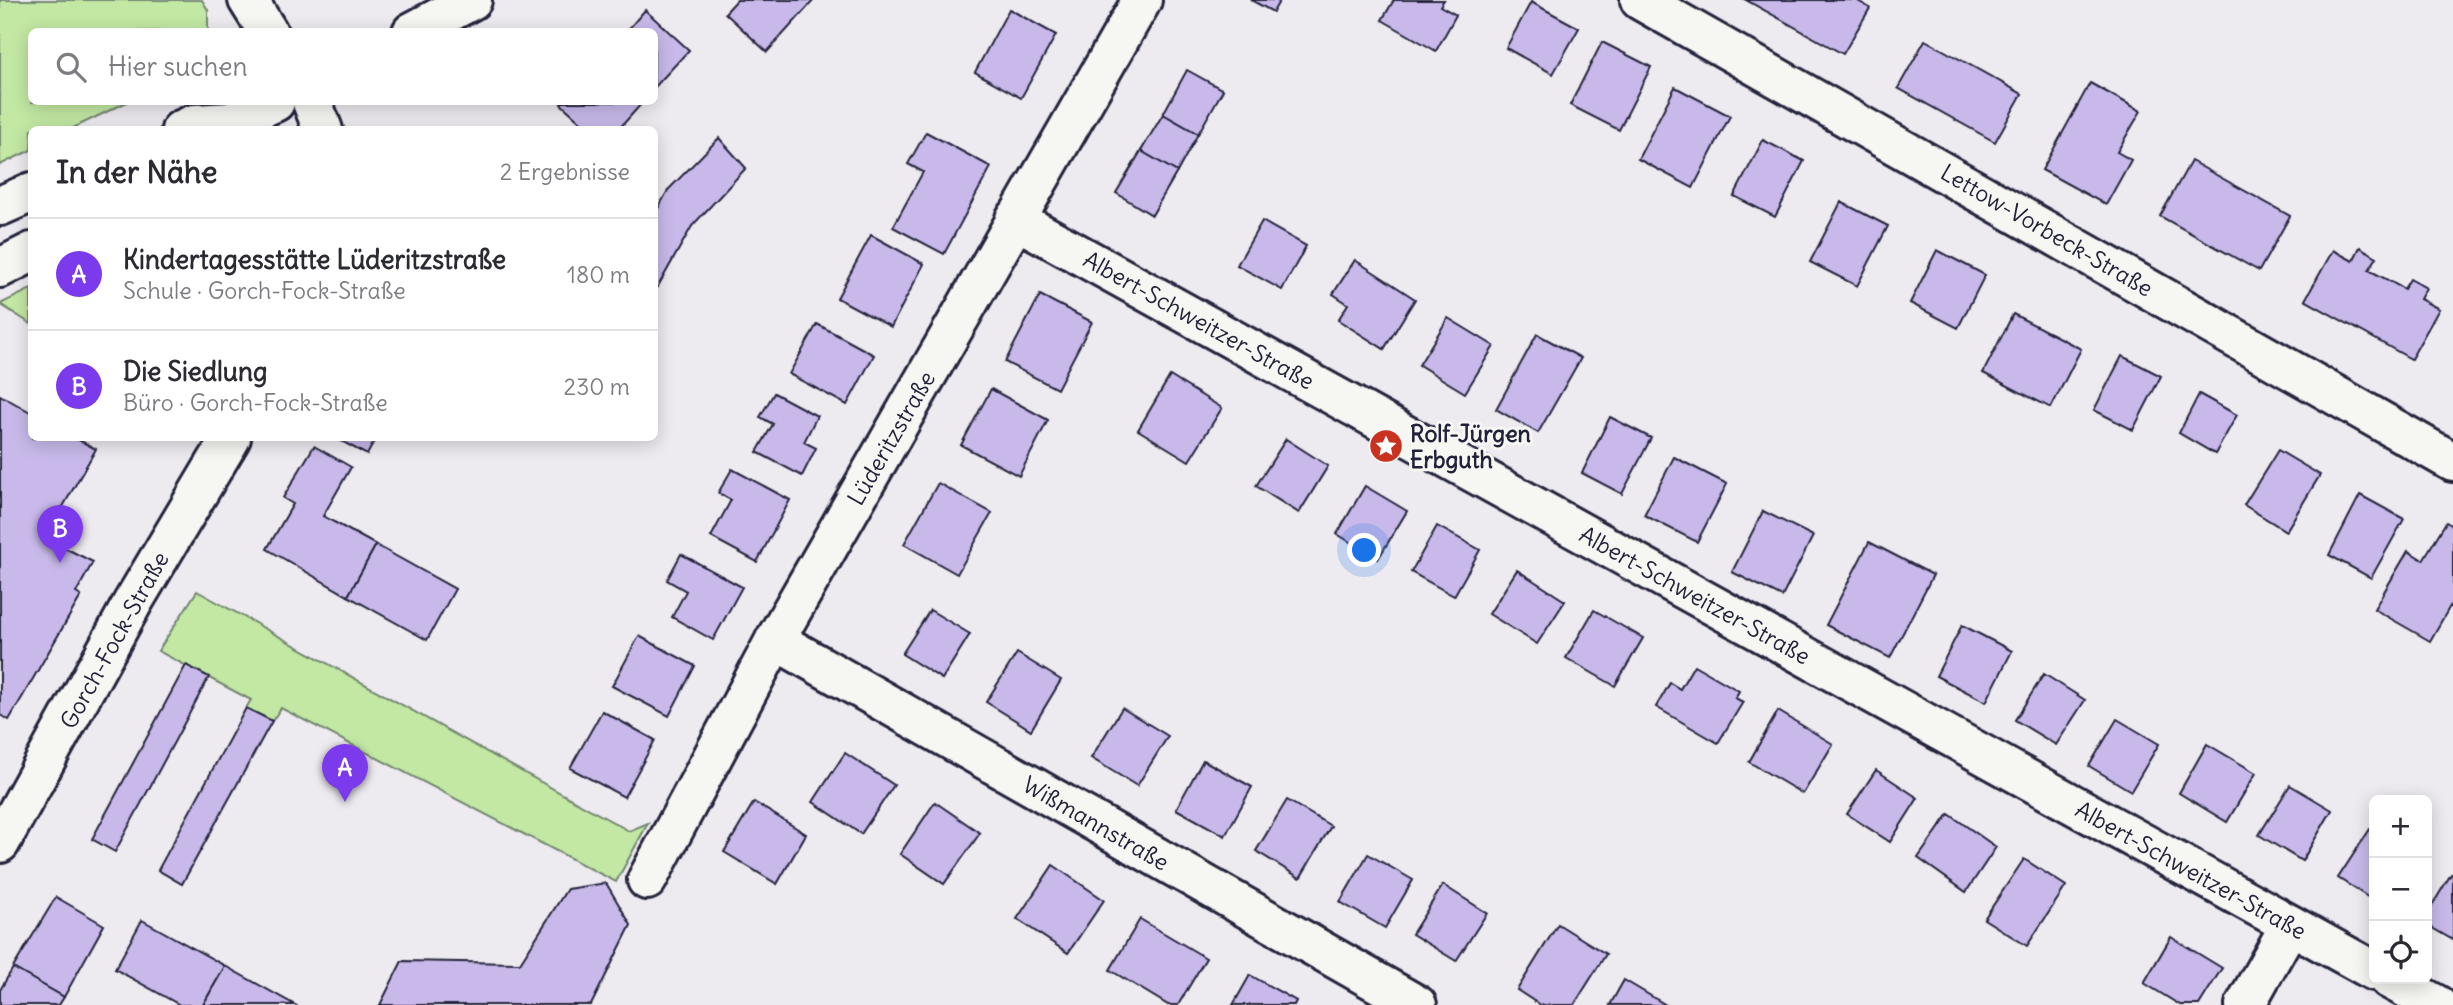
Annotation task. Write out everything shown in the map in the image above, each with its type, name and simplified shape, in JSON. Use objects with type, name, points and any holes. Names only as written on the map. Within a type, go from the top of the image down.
[{"type":"street","points":[[248,0],[266,28]]},
{"type":"street","points":[[420,28],[472,0]]},
{"type":"street","name":"Lüderitzstraße","points":[[647,880],[775,640],[1142,0]]},
{"type":"street","name":"Lettow-Vorbeck-Straße","points":[[1640,0],[2453,462]]},
{"type":"street","points":[[190,126],[228,126],[269,105]]},
{"type":"street","points":[[313,105],[321,126]]},
{"type":"street","points":[[0,206],[28,194]]},
{"type":"street","name":"Albert-Schweitzer-Straße","points":[[1015,219],[2369,968]]},
{"type":"street","points":[[0,268],[28,254]]},
{"type":"street","name":"Gorch-Fock-Straße","points":[[0,843],[133,603],[229,441]]},
{"type":"street","name":"Wißmannstraße","points":[[775,640],[1417,1005]]},
{"type":"street","points":[[2245,1005],[2290,925]]},
{"type":"street","points":[[2398,984],[2437,1005]]},
{"type":"green space","points":[[0,0],[202,0],[208,10],[208,28],[28,28],[28,105],[121,105],[77,126],[28,126],[28,151],[0,165]]},
{"type":"green space","points":[[28,290],[28,322],[0,304]]},
{"type":"green space","points":[[197,591],[629,831],[648,823],[616,882],[281,708],[272,721],[246,708],[251,700],[158,651]]},
{"type":"building","points":[[737,0],[814,0],[767,52],[725,13]]},
{"type":"building","points":[[1251,0],[1280,0],[1273,12]]},
{"type":"building","points":[[1394,0],[1444,0],[1440,6],[1456,15],[1436,51],[1382,20]]},
{"type":"building","points":[[1746,0],[1856,0],[1870,8],[1843,54]]},
{"type":"building","points":[[1531,2],[1579,28],[1553,74],[1506,48]]},
{"type":"building","points":[[1009,9],[1056,35],[1021,98],[975,72]]},
{"type":"building","points":[[645,10],[689,50],[658,84],[658,28],[629,28]]},
{"type":"building","points":[[1925,40],[2022,94],[1995,142],[1898,88]]},
{"type":"building","points":[[1602,42],[1651,67],[1619,130],[1570,105]]},
{"type":"building","points":[[1187,70],[1223,90],[1198,134],[1163,114]]},
{"type":"building","points":[[2090,83],[2141,111],[2117,152],[2131,160],[2106,205],[2042,170]]},
{"type":"building","points":[[1675,87],[1730,116],[1693,188],[1638,159]]},
{"type":"building","points":[[562,105],[640,105],[622,126],[586,126]]},
{"type":"building","points":[[1163,114],[1198,134],[1177,172],[1141,151]]},
{"type":"building","points":[[926,132],[991,167],[944,254],[893,227],[923,172],[908,164]]},
{"type":"building","points":[[719,138],[746,168],[692,226],[658,286],[658,209],[668,190]]},
{"type":"building","points":[[1763,140],[1804,161],[1775,217],[1734,196]]},
{"type":"building","points":[[1141,151],[1177,172],[1152,215],[1116,193]]},
{"type":"building","points":[[2191,161],[2290,216],[2259,271],[2160,216]]},
{"type":"building","points":[[1841,202],[1888,226],[1857,286],[1810,262]]},
{"type":"building","points":[[1262,221],[1306,246],[1282,290],[1237,265]]},
{"type":"building","points":[[871,235],[924,264],[891,327],[837,298]]},
{"type":"building","points":[[2360,247],[2377,257],[2369,270],[2404,289],[2410,279],[2426,288],[2420,299],[2439,309],[2411,359],[2305,300],[2333,250],[2353,261]]},
{"type":"building","points":[[1937,250],[1985,275],[1958,328],[1910,303]]},
{"type":"building","points":[[1355,260],[1415,299],[1384,349],[1338,320],[1348,304],[1333,294]]},
{"type":"building","points":[[1040,295],[1092,322],[1057,389],[1005,362]]},
{"type":"building","points":[[2013,314],[2081,349],[2051,408],[1983,373]]},
{"type":"building","points":[[1448,318],[1494,346],[1465,393],[1419,365]]},
{"type":"building","points":[[817,324],[874,355],[847,405],[789,374]]},
{"type":"building","points":[[1537,334],[1581,358],[1538,433],[1496,409]]},
{"type":"building","points":[[2122,356],[2161,376],[2133,430],[2094,410]]},
{"type":"building","points":[[1170,376],[1222,408],[1189,461],[1138,430]]},
{"type":"building","points":[[991,389],[1048,420],[1019,476],[961,445]]},
{"type":"building","points":[[774,393],[817,416],[804,442],[816,448],[802,476],[757,452],[773,424],[760,417]]},
{"type":"building","points":[[2199,394],[2237,415],[2215,454],[2179,433]]},
{"type":"building","points":[[0,395],[28,411],[28,441],[81,441],[96,449],[45,538],[93,562],[76,593],[81,596],[9,720],[0,715]]},
{"type":"building","points":[[1610,417],[1651,438],[1622,494],[1582,473]]},
{"type":"building","points":[[1286,439],[1328,466],[1299,513],[1256,486]]},
{"type":"building","points":[[341,441],[374,441],[367,455]]},
{"type":"building","points":[[314,446],[351,467],[323,516],[376,545],[348,596],[267,549],[293,504],[283,498]]},
{"type":"building","points":[[2278,450],[2320,475],[2286,531],[2244,505]]},
{"type":"building","points":[[1674,457],[1727,484],[1697,542],[1644,515]]},
{"type":"building","points":[[732,469],[790,500],[757,562],[711,537],[731,500],[718,493]]},
{"type":"building","points":[[938,483],[992,513],[957,574],[904,544]]},
{"type":"building","points":[[1365,486],[1407,511],[1378,559],[1337,534]]},
{"type":"building","points":[[2360,495],[2404,519],[2371,578],[2329,555]]},
{"type":"building","points":[[1763,511],[1813,536],[1782,597],[1732,572]]},
{"type":"building","points":[[2446,522],[2453,526],[2453,601],[2430,641],[2374,609],[2408,551],[2423,560]]},
{"type":"building","points":[[1437,526],[1480,550],[1454,596],[1411,572]]},
{"type":"building","points":[[1869,542],[1933,575],[1890,658],[1826,625]]},
{"type":"building","points":[[376,545],[455,589],[427,640],[348,596]]},
{"type":"building","points":[[681,554],[742,587],[713,640],[672,617],[686,591],[667,580]]},
{"type":"building","points":[[1517,570],[1565,601],[1537,644],[1489,614]]},
{"type":"building","points":[[930,610],[970,634],[942,679],[902,654]]},
{"type":"building","points":[[1594,610],[1643,638],[1615,686],[1566,658]]},
{"type":"building","points":[[1962,625],[2012,651],[1986,702],[1936,676]]},
{"type":"building","points":[[639,636],[695,666],[669,716],[612,686]]},
{"type":"building","points":[[1017,653],[1061,680],[1031,730],[986,702]]},
{"type":"building","points":[[186,665],[209,677],[115,852],[92,839]]},
{"type":"building","points":[[1694,665],[1739,691],[1735,698],[1743,702],[1718,743],[1656,707],[1670,683],[1680,689]]},
{"type":"building","points":[[2044,674],[2085,700],[2056,745],[2015,720]]},
{"type":"building","points":[[246,708],[272,721],[182,884],[158,870]]},
{"type":"building","points":[[1122,708],[1168,736],[1137,786],[1091,758]]},
{"type":"building","points":[[602,711],[655,740],[624,797],[570,768]]},
{"type":"building","points":[[1778,711],[1833,744],[1803,794],[1749,762]]},
{"type":"building","points":[[2117,719],[2159,744],[2131,791],[2089,766]]},
{"type":"building","points":[[2207,744],[2256,773],[2227,822],[2179,793]]},
{"type":"building","points":[[845,753],[894,785],[861,834],[813,802]]},
{"type":"building","points":[[1203,760],[1252,787],[1225,836],[1176,809]]},
{"type":"building","points":[[1876,770],[1918,798],[1890,842],[1847,814]]},
{"type":"building","points":[[2290,785],[2332,810],[2302,861],[2259,835]]},
{"type":"building","points":[[1287,800],[1331,826],[1300,878],[1256,851]]},
{"type":"building","points":[[754,802],[806,834],[777,884],[724,852]]},
{"type":"building","points":[[935,802],[980,833],[944,884],[900,854]]},
{"type":"building","points":[[1949,814],[1996,847],[1966,892],[1918,858]]},
{"type":"building","points":[[2369,831],[2369,898],[2338,878]]},
{"type":"building","points":[[1368,854],[1413,880],[1385,928],[1340,902]]},
{"type":"building","points":[[2024,859],[2066,886],[2027,946],[1984,919]]},
{"type":"building","points":[[1053,865],[1104,900],[1068,953],[1017,919]]},
{"type":"building","points":[[2451,874],[2453,875],[2453,940],[2432,928],[2432,906]]},
{"type":"building","points":[[606,883],[631,925],[591,1005],[380,1005],[402,961],[520,963],[567,889]]},
{"type":"building","points":[[1443,885],[1487,913],[1456,961],[1412,934]]},
{"type":"building","points":[[56,897],[104,925],[64,997],[13,968]]},
{"type":"building","points":[[1140,919],[1206,958],[1178,1005],[1168,1005],[1110,970]]},
{"type":"building","points":[[142,920],[225,966],[203,1005],[180,1005],[115,969]]},
{"type":"building","points":[[1558,924],[1606,954],[1574,1005],[1540,1005],[1517,990]]},
{"type":"building","points":[[2171,937],[2222,968],[2199,1005],[2180,1005],[2144,983]]},
{"type":"building","points":[[225,966],[295,1005],[203,1005]]},
{"type":"building","points":[[13,968],[64,997],[59,1005],[0,1005],[0,990]]},
{"type":"building","points":[[1250,975],[1296,1001],[1294,1005],[1233,1005]]},
{"type":"building","points":[[1624,980],[1666,1005],[1610,1005]]},
{"type":"place","name":"Rolf-Jürgen Erbguth","points":[[1386,446]]},
{"type":"place","name":"Die Siedlung","points":[[60,563]]},
{"type":"place","name":"Kindertagesstätte Lüderitzstraße","points":[[345,802]]}]
